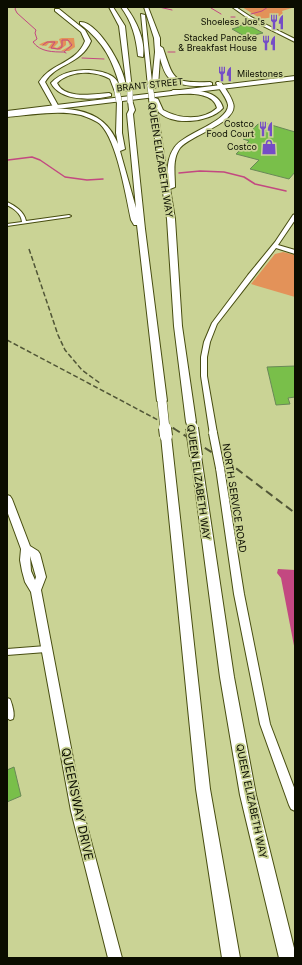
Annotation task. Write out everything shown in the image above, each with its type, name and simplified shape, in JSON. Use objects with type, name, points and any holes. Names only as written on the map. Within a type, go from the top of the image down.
[{"type":"highway","points":[[111,7],[122,26],[125,101],[118,133],[124,170]]},
{"type":"highway","name":"QUEEN ELIZABETH WAY","points":[[123,7],[130,15],[137,30],[143,71],[149,77],[153,86],[153,98],[171,219],[178,326],[224,654],[248,794],[288,958]]},
{"type":"highway","points":[[142,7],[146,32],[149,77]]},
{"type":"highway","points":[[146,7],[168,72],[172,77],[186,82],[210,84]]},
{"type":"highway","points":[[55,8],[85,26],[104,42],[118,65],[125,101],[132,110],[130,114],[140,197],[141,229],[166,436],[203,789],[231,958]]},
{"type":"highway","points":[[54,105],[42,82],[43,78],[81,53],[87,47],[88,41],[83,31],[55,8]]},
{"type":"highway","points":[[153,86],[158,52],[157,38]]},
{"type":"highway","points":[[109,95],[69,95],[56,89],[54,83],[57,79],[67,74],[82,71],[96,72],[110,77],[124,90]]},
{"type":"highway","points":[[171,219],[171,161],[174,152],[186,139],[228,116],[231,110],[231,104],[220,85]]},
{"type":"highway","points":[[153,98],[158,108],[162,112],[180,118],[204,117],[213,114],[220,108],[220,103],[210,96],[195,92],[172,92]]},
{"type":"highway","points":[[7,114],[63,111],[82,114],[102,122],[110,134],[124,170],[135,220],[141,229]]},
{"type":"main road","name":"BRANT STREET","points":[[7,110],[172,92],[295,75]]},
{"type":"main road","name":"BRANT STREET","points":[[7,114],[109,95],[210,84],[220,85],[295,78]]},
{"type":"main road","name":"QUEENSWAY DRIVE","points":[[7,499],[26,549],[24,557],[31,584],[36,590],[82,835],[115,958]]},
{"type":"street","points":[[234,7],[261,24],[295,41]]},
{"type":"street","points":[[261,24],[263,27],[295,45]]},
{"type":"street","points":[[7,203],[23,215],[25,218],[24,222]]},
{"type":"street","points":[[7,225],[69,216]]},
{"type":"street","name":"NORTH SERVICE ROAD","points":[[295,216],[214,324],[207,342],[204,357],[204,376],[220,468],[239,594],[265,724],[295,805]]},
{"type":"street","points":[[274,246],[295,252]]},
{"type":"street","points":[[7,652],[46,649]]},
{"type":"street","points":[[7,702],[10,716]]},
{"type":"shaded area","points":[[242,7],[295,7],[282,11],[283,14],[280,16],[261,19]]},
{"type":"shaded area","points":[[74,38],[75,47],[69,51],[61,51],[70,46],[68,41],[66,41],[66,45],[60,50],[48,48],[52,43],[49,43],[46,46],[39,45],[48,41],[58,41],[54,47],[57,48],[61,45],[59,39]]},
{"type":"shaded area","points":[[283,252],[295,255],[295,297],[251,284],[275,254]]},
{"type":"shaded area","points":[[278,569],[295,570],[295,651],[281,578],[277,573]]},
{"type":"building","points":[[246,25],[263,33],[246,37],[232,29],[239,27],[237,26]]},
{"type":"building","name":"Costco","points":[[258,124],[268,124],[295,132],[295,172],[289,179],[250,169],[259,160],[236,154],[249,141],[243,139]]},
{"type":"building","points":[[295,366],[295,397],[288,398],[290,404],[276,405],[267,367]]},
{"type":"building","points":[[14,767],[21,796],[7,802],[7,770]]},
{"type":"waterway","points":[[16,7],[15,9],[17,13],[36,30],[35,33],[37,39],[33,42],[39,48],[47,51],[64,52]]},
{"type":"waterway","points":[[159,7],[172,10]]},
{"type":"waterway","points":[[251,14],[262,11],[268,7]]},
{"type":"waterway","points":[[211,8],[221,14]]},
{"type":"waterway","points":[[43,45],[47,42],[55,42],[51,48],[58,49],[62,47],[62,40],[68,40],[72,45],[64,52]]},
{"type":"waterway","points":[[168,52],[175,52]]},
{"type":"waterway","points":[[82,58],[104,59]]},
{"type":"waterway","points":[[8,160],[32,157],[40,160],[65,177],[87,180],[103,179]]},
{"type":"waterway","points":[[179,173],[200,171],[224,172],[244,177],[255,184],[286,191]]},
{"type":"railway","points":[[29,249],[58,335],[65,350],[82,370],[101,384]]},
{"type":"railway","points":[[7,340],[175,429]]},
{"type":"railway","points":[[173,428],[229,463],[295,513]]},
{"type":"place","name":"Shoeless Joe's","points":[[277,22]]},
{"type":"place","name":"Stacked Pancake & Breakfast House","points":[[269,43]]},
{"type":"place","name":"Milestones","points":[[225,74]]},
{"type":"place","name":"Costco Food Court","points":[[266,129]]},
{"type":"place","name":"Costco","points":[[269,147]]}]
